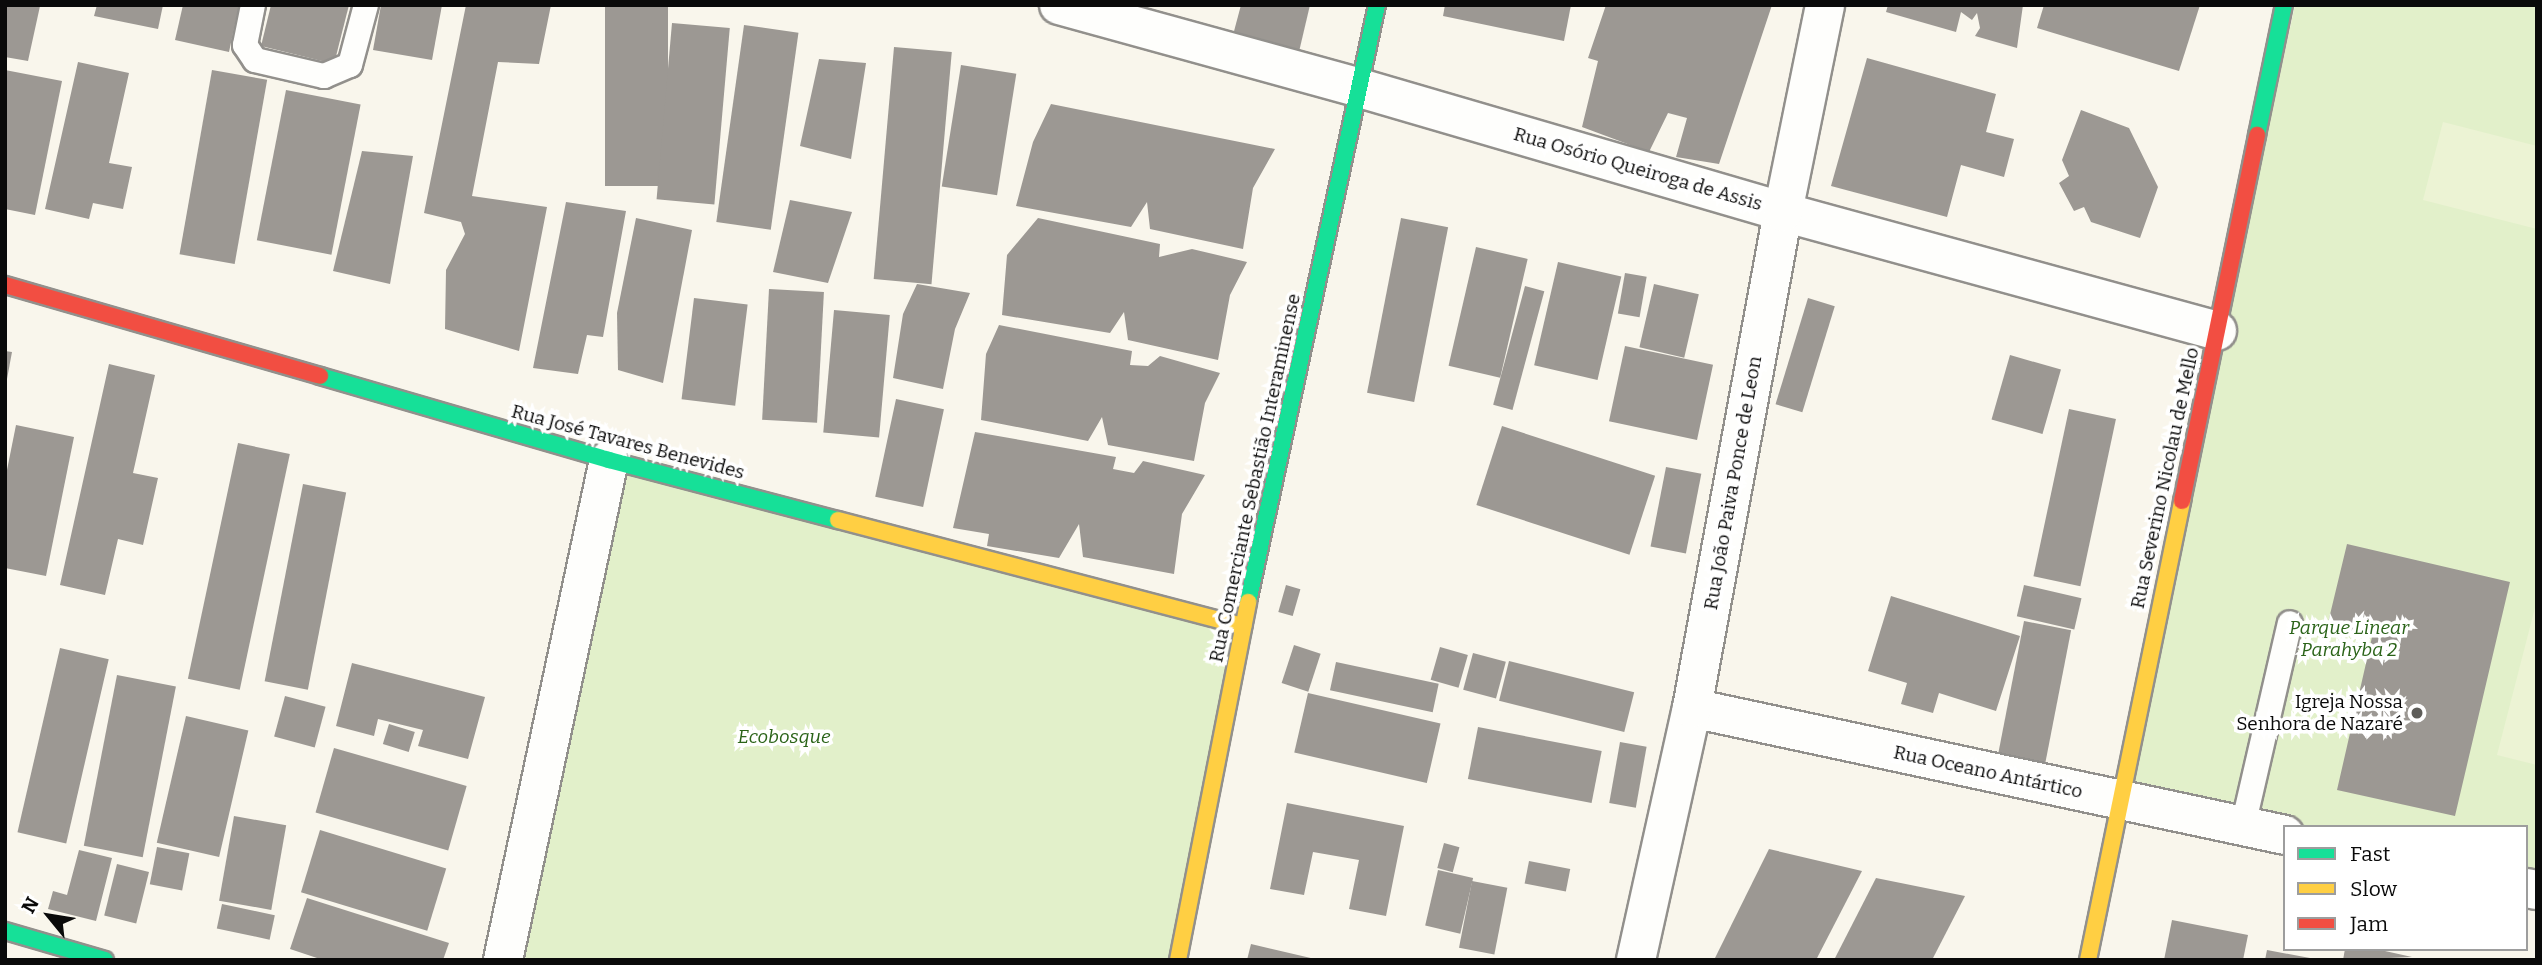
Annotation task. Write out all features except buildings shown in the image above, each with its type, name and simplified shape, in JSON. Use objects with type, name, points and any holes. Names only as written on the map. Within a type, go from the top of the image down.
[{"type":"street","name":"Rua Osório Queiroga de Assis","points":[[1059,5],[1360,88],[1783,212],[2217,331]]},
{"type":"street","name":"Rua Comerciante Sebastião Interaminense","points":[[1178,960],[1243,626],[1377,5]]},
{"type":"street","name":"Rua João Paiva Ponce de Leon","points":[[1636,960],[1692,708],[1783,212],[1825,5]]},
{"type":"street","name":"Rua Severino Nicolau de Mello","points":[[2088,960],[2284,5]]},
{"type":"street","name":"Rua José Tavares Benevides","points":[[5,285],[609,460],[1243,626]]},
{"type":"street","points":[[503,960],[609,460]]},
{"type":"street","name":"Rua Oceano Antártico","points":[[1692,708],[2283,835]]},
{"type":"street","points":[[5,931],[105,960]]},
{"type":"lane","points":[[253,5],[245,45],[255,60],[324,76],[350,65],[366,5]]},
{"type":"lane","points":[[2243,826],[2290,623]]},
{"type":"green space","name":"Parque Linear Parahyba 2","points":[[2295,5],[2537,5],[2537,897],[2528,895],[2528,825],[2283,827],[2122,802]]},
{"type":"green space","points":[[2443,122],[2537,146],[2537,229],[2423,200]]},
{"type":"green space","name":"Ecobosque","points":[[609,460],[1243,626],[1178,960],[503,960]]},
{"type":"green space","points":[[2537,600],[2537,765],[2497,755]]},
{"type":"traffic: fast","points":[[1248,602],[1377,5]]},
{"type":"traffic: fast","points":[[2257,135],[2284,5]]},
{"type":"traffic: fast","points":[[320,376],[609,460],[838,520]]},
{"type":"traffic: fast","points":[[5,931],[105,960]]},
{"type":"traffic: slow","points":[[2088,960],[2182,501]]},
{"type":"traffic: slow","points":[[838,520],[1243,626]]},
{"type":"traffic: slow","points":[[1178,960],[1248,602]]},
{"type":"traffic: jam","points":[[2182,501],[2257,135]]},
{"type":"traffic: jam","points":[[5,285],[320,376]]},
{"type":"place","name":"Igreja Nossa Senhora de Nazaré","points":[[2417,713]]}]
